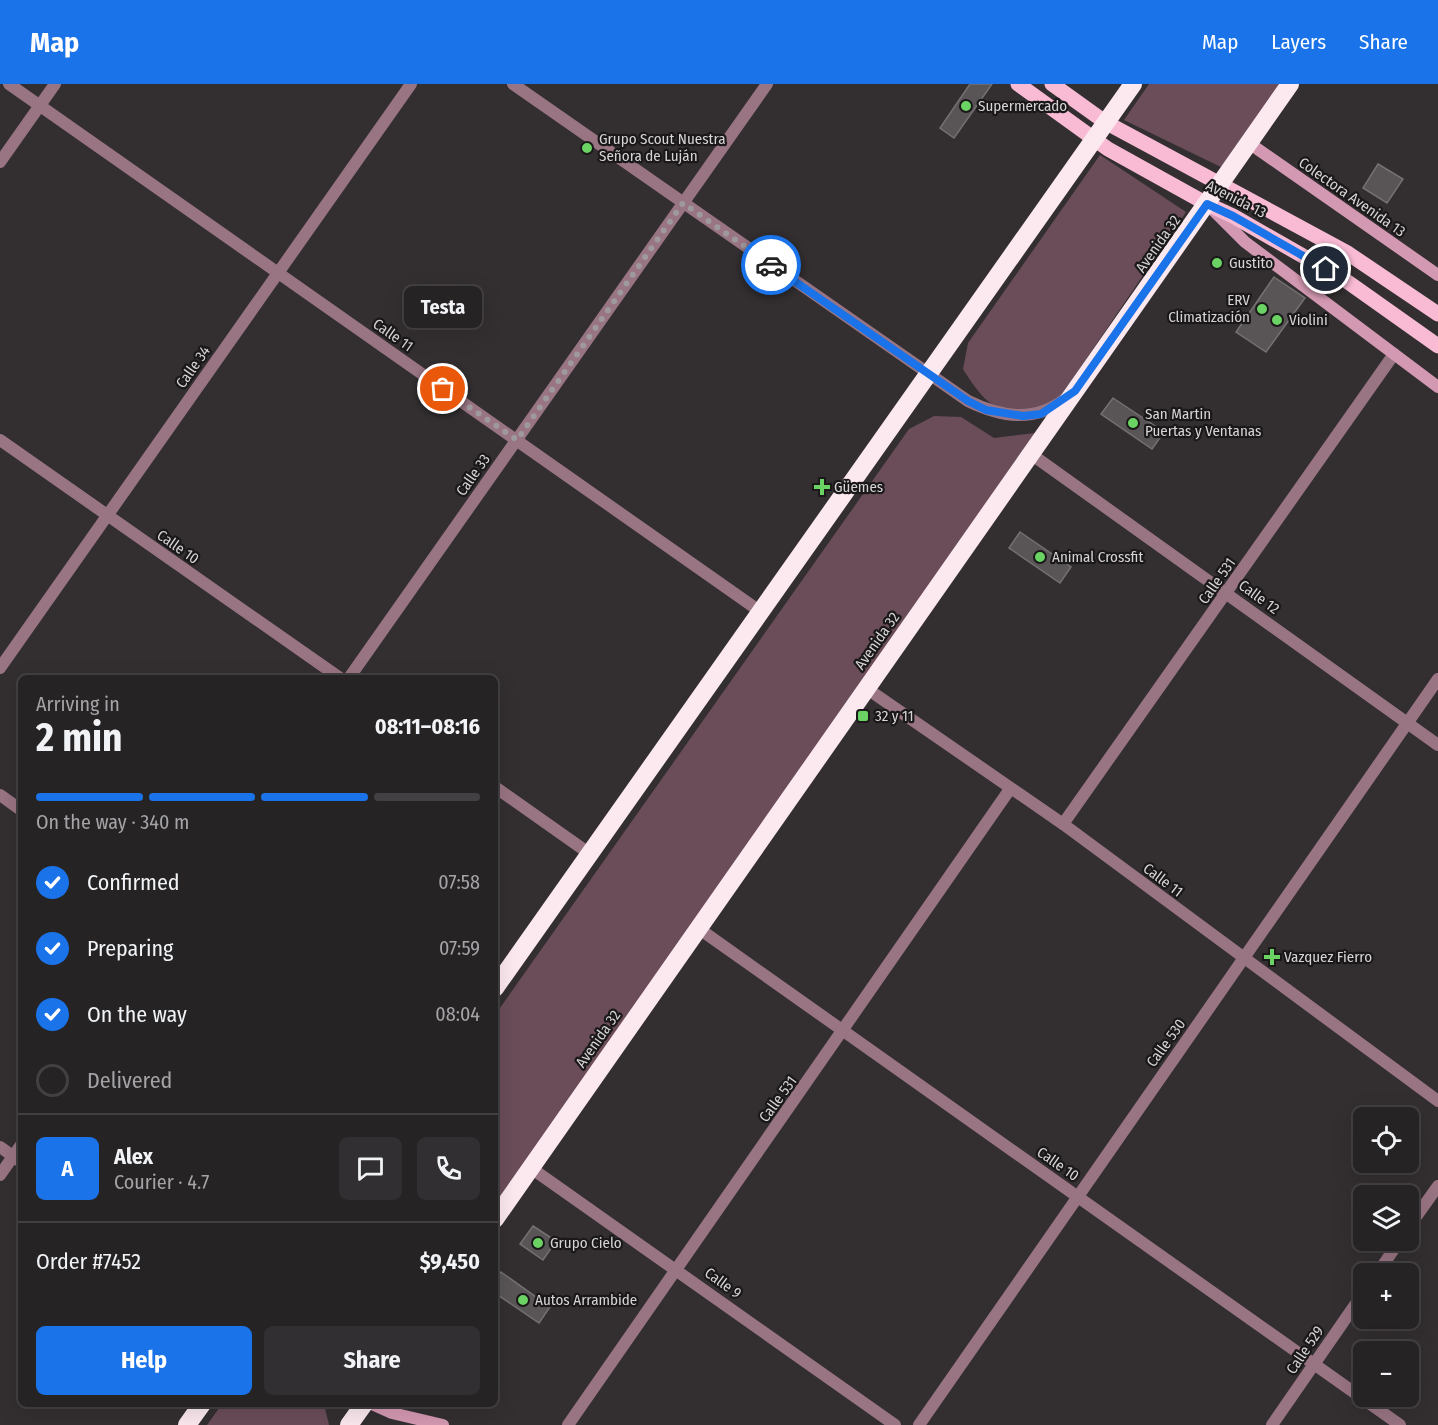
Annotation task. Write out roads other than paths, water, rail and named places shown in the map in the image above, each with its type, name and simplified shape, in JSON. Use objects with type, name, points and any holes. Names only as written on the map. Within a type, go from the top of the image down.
[{"type":"highway","points":[[498,984],[1132,84]]},
{"type":"highway","name":"Avenida 32","points":[[498,1215],[1290,84]]},
{"type":"highway","points":[[187,1425],[200,1407]]},
{"type":"highway","points":[[350,1425],[362,1407]]},
{"type":"main road","name":"Avenida 13","points":[[1018,84],[1095,139],[1345,280],[1438,346]]},
{"type":"main road","name":"Avenida 13","points":[[1052,84],[1105,122],[1222,183],[1346,252],[1438,314]]},
{"type":"street","name":"Calle 11","points":[[9,84],[761,612]]},
{"type":"street","points":[[0,162],[55,84]]},
{"type":"street","name":"Calle 34","points":[[0,668],[411,84]]},
{"type":"street","points":[[513,84],[968,401],[986,410],[1006,415],[1041,414],[1075,391]]},
{"type":"street","name":"Calle 33","points":[[351,675],[767,84]]},
{"type":"street","name":"Colectora Avenida 13","points":[[1249,143],[1438,274]]},
{"type":"street","points":[[1207,204],[1245,242],[1438,387]]},
{"type":"street","name":"Calle 531","points":[[1063,824],[1394,354]]},
{"type":"street","name":"Calle 10","points":[[0,440],[335,675]]},
{"type":"street","name":"Calle 12","points":[[1031,454],[1228,592],[1438,745]]},
{"type":"street","name":"Calle 530","points":[[919,1425],[1076,1196],[1245,959],[1438,679]]},
{"type":"street","name":"Calle 11","points":[[866,688],[1063,824],[1438,1101]]},
{"type":"street","points":[[498,789],[590,854]]},
{"type":"street","name":"Calle 531","points":[[568,1425],[1010,789]]},
{"type":"street","points":[[0,795],[18,808]]},
{"type":"street","name":"Calle 10","points":[[698,928],[1400,1425]]},
{"type":"street","points":[[0,1147],[17,1159],[0,1175]]},
{"type":"street","name":"Calle 9","points":[[531,1168],[895,1425]]},
{"type":"street","points":[[1419,1213],[1438,1186]]},
{"type":"street","name":"Calle 529","points":[[1272,1425],[1353,1308]]},
{"type":"street","points":[[379,1407],[392,1413],[443,1425]]},
{"type":"place","name":"Supermercado","points":[[966,106]]},
{"type":"place","name":"Grupo Scout Nuestra Señora de Luján","points":[[587,148]]},
{"type":"place","name":"Gustito","points":[[1217,263]]},
{"type":"place","name":"ERV Climatización","points":[[1262,309]]},
{"type":"place","name":"Violini","points":[[1277,320]]},
{"type":"place","name":"Testa","points":[[443,389]]},
{"type":"place","name":"San Martin Puertas y Ventanas","points":[[1133,423]]},
{"type":"place","name":"Güemes","points":[[822,487]]},
{"type":"place","name":"Animal Crossfit","points":[[1040,557]]},
{"type":"place","name":"32 y 11","points":[[863,716]]},
{"type":"place","name":"Vazquez Fierro","points":[[1272,957]]},
{"type":"place","name":"Grupo Cielo","points":[[538,1243]]},
{"type":"place","name":"Autos Arrambide","points":[[523,1300]]}]
